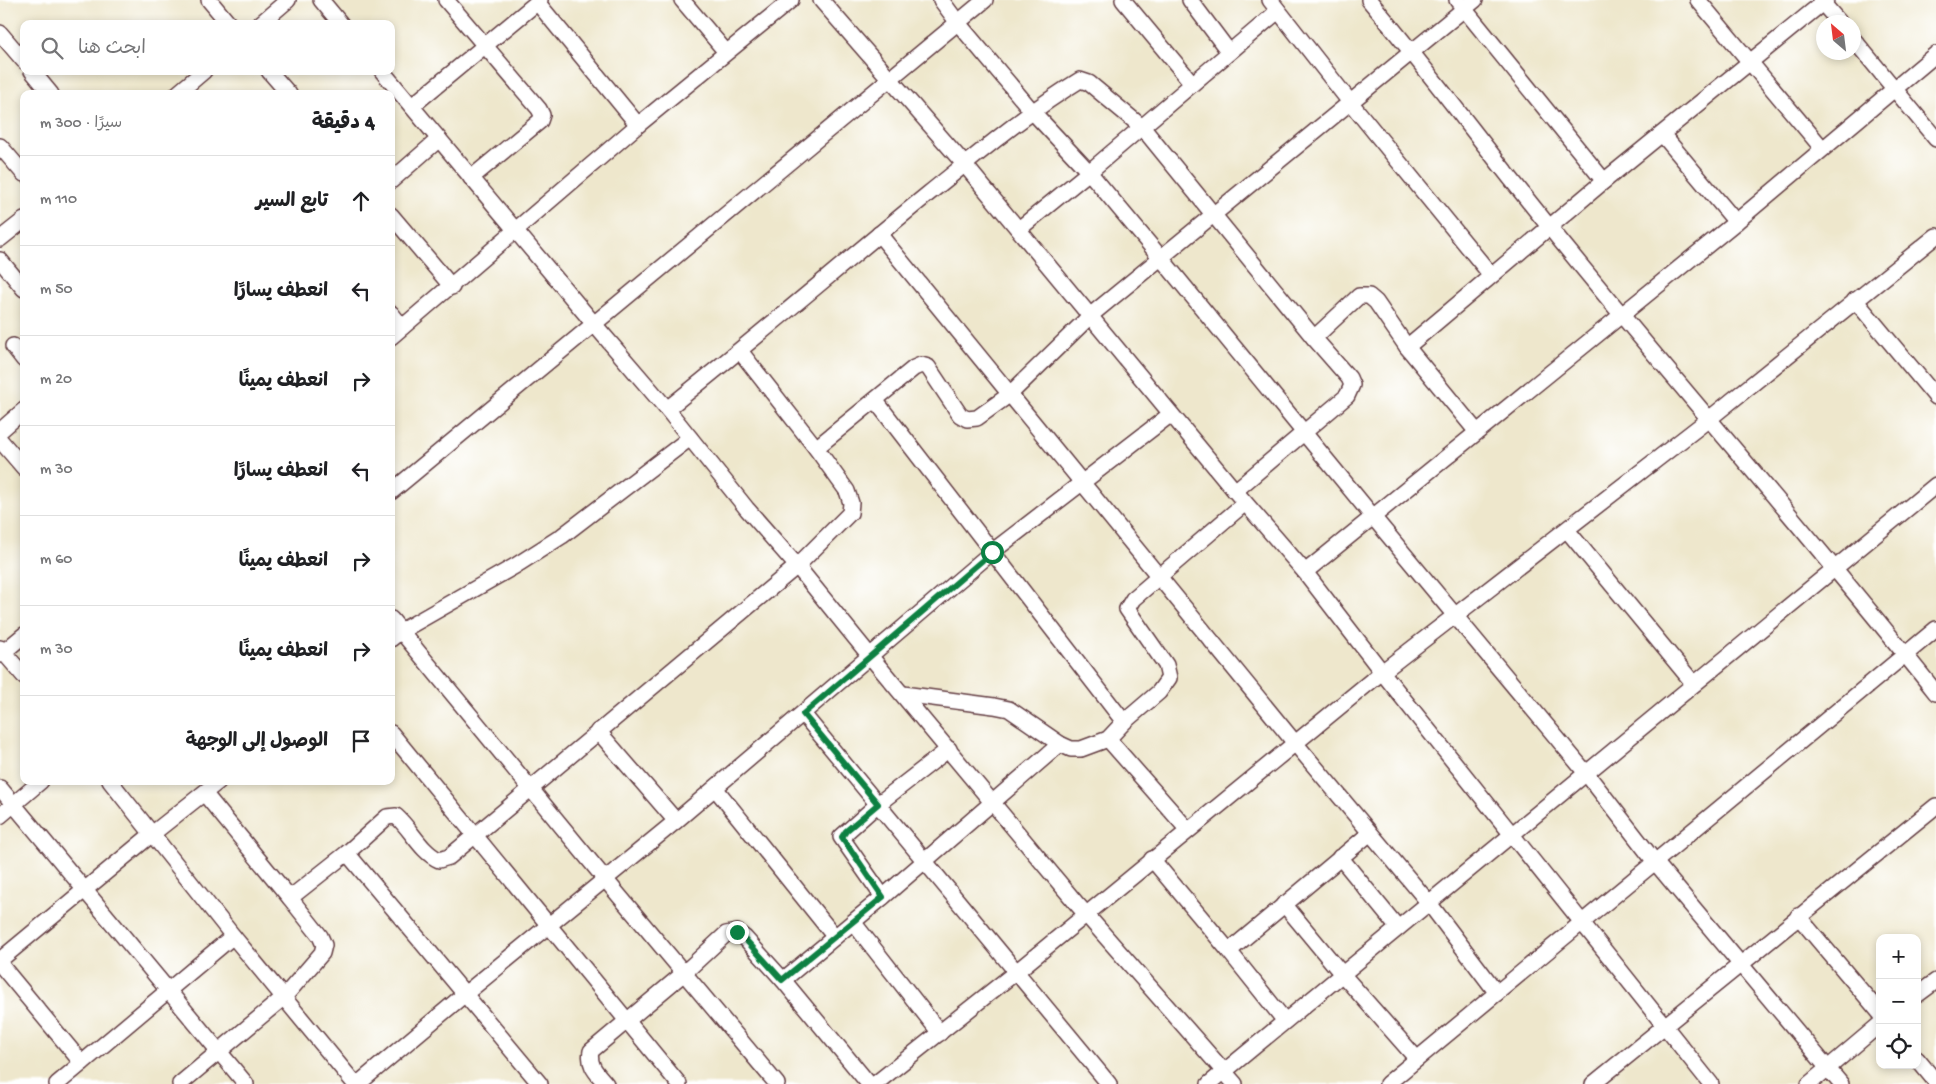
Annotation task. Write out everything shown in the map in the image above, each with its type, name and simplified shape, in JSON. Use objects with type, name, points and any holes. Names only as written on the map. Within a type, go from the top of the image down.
[{"type":"street","points":[[209,0],[226,20]]},
{"type":"street","points":[[265,20],[288,0]]},
{"type":"street","points":[[321,0],[338,20]]},
{"type":"street","points":[[446,0],[539,108],[542,115],[540,121],[471,178]]},
{"type":"street","points":[[682,0],[726,52]]},
{"type":"street","points":[[397,332],[452,287],[515,230],[638,125],[791,0]]},
{"type":"street","points":[[821,0],[965,165],[1235,491],[1305,572],[1382,672],[1711,1084]]},
{"type":"street","points":[[941,0],[1032,111],[1089,172],[1161,258],[1586,773],[1655,862],[1841,1084]]},
{"type":"street","points":[[395,489],[985,0]]},
{"type":"street","points":[[1123,0],[1192,83]]},
{"type":"street","points":[[1190,0],[1229,52]]},
{"type":"street","points":[[1369,0],[1412,51],[1550,228],[1835,568],[1936,693]]},
{"type":"street","points":[[1698,0],[1822,148]]},
{"type":"street","points":[[412,106],[538,1],[638,125]]},
{"type":"street","points":[[1407,347],[1604,181],[1750,63],[1823,1],[1834,15]]},
{"type":"street","points":[[816,448],[914,368],[921,365],[928,367],[960,415],[967,419],[978,418],[1009,395],[1091,315],[1412,51],[1465,3],[1604,181]]},
{"type":"street","points":[[1019,229],[1089,172],[1229,52],[1274,5],[1350,102],[1492,275]]},
{"type":"street","points":[[0,33],[20,56]]},
{"type":"street","points":[[1861,48],[1936,139]]},
{"type":"street","points":[[1305,572],[1374,518],[1736,222],[1936,54]]},
{"type":"street","points":[[35,75],[48,90]]},
{"type":"street","points":[[182,90],[199,75]]},
{"type":"street","points":[[272,75],[286,90]]},
{"type":"street","points":[[385,75],[667,409],[747,509],[797,566],[993,803],[1235,1084]]},
{"type":"street","points":[[667,409],[740,351],[878,234],[1032,111],[1080,80],[1089,83],[1142,127],[1314,338],[1349,378],[1352,385],[1347,396],[1235,491]]},
{"type":"street","points":[[1662,134],[1736,222]]},
{"type":"street","points":[[395,178],[439,139]]},
{"type":"street","points":[[0,146],[20,169]]},
{"type":"street","points":[[395,220],[452,287]]},
{"type":"street","points":[[0,239],[20,223]]},
{"type":"street","points":[[878,234],[1294,743],[1428,903],[1497,993]]},
{"type":"street","points":[[875,1084],[1016,972],[1382,672],[1709,419],[1936,236]]},
{"type":"street","points":[[0,260],[20,285]]},
{"type":"street","points":[[1314,338],[1359,296],[1369,296],[1376,302],[1407,347],[1477,432]]},
{"type":"street","points":[[1855,300],[1936,397]]},
{"type":"street","points":[[12,346],[20,355]]},
{"type":"street","points":[[290,898],[347,853],[387,817],[396,816],[405,824],[430,856],[438,860],[449,857],[474,834],[797,566],[850,513],[851,503],[847,491],[740,351]]},
{"type":"street","points":[[875,400],[1124,722]]},
{"type":"street","points":[[0,431],[20,414]]},
{"type":"street","points":[[113,785],[233,936],[357,1084],[676,821],[992,552],[1172,414]]},
{"type":"street","points":[[395,628],[515,566],[562,536],[690,438]]},
{"type":"street","points":[[0,440],[20,463]]},
{"type":"street","points":[[1209,1084],[1936,485]]},
{"type":"street","points":[[903,694],[1009,709],[1060,744],[1071,749],[1081,749],[1108,739],[1124,722],[1159,692],[1169,678],[1166,665],[1127,609],[1133,599],[1158,576],[1245,502]]},
{"type":"street","points":[[1567,530],[1694,684]]},
{"type":"street","points":[[1387,1084],[1936,629]]},
{"type":"street","points":[[395,630],[530,788],[777,1084]]},
{"type":"street","points":[[20,638],[1,652],[20,672]]},
{"type":"street","points":[[803,714],[1109,1084]]},
{"type":"street","points":[[598,731],[676,821]]},
{"type":"street","points":[[395,738],[679,1084]]},
{"type":"street","points":[[1108,739],[1188,830]]},
{"type":"street","points":[[782,980],[883,897],[1060,744]]},
{"type":"street","points":[[883,897],[842,837],[846,831],[878,804],[949,749]]},
{"type":"street","points":[[0,816],[36,785]]},
{"type":"street","points":[[82,1062],[0,962],[152,834],[214,785]]},
{"type":"street","points":[[0,788],[246,1084]]},
{"type":"street","points":[[715,788],[835,937]]},
{"type":"street","points":[[180,1084],[284,997],[322,953],[324,945],[320,936],[290,898],[204,793]]},
{"type":"street","points":[[1593,1084],[1936,806]]},
{"type":"street","points":[[1228,951],[1369,834]]},
{"type":"street","points":[[347,853],[540,1084]]},
{"type":"street","points":[[1340,857],[1398,928]]},
{"type":"street","points":[[1152,859],[1285,1021]]},
{"type":"street","points":[[1284,904],[1342,974],[1417,1059]]},
{"type":"street","points":[[1798,916],[1876,1008]]},
{"type":"street","points":[[853,922],[940,1032]]},
{"type":"street","points":[[606,1084],[593,1068],[589,1059],[591,1050],[627,1022],[726,934],[737,932],[782,980],[869,1084]]},
{"type":"street","points":[[57,1084],[233,936]]},
{"type":"street","points":[[1921,992],[1936,981]]},
{"type":"street","points":[[1809,1084],[1876,1027]]},
{"type":"street","points":[[1921,1064],[1936,1082]]},
{"type":"route","points":[[737,932],[782,980],[883,897],[844,843],[842,837],[846,831],[878,804],[803,714],[992,552]]}]
